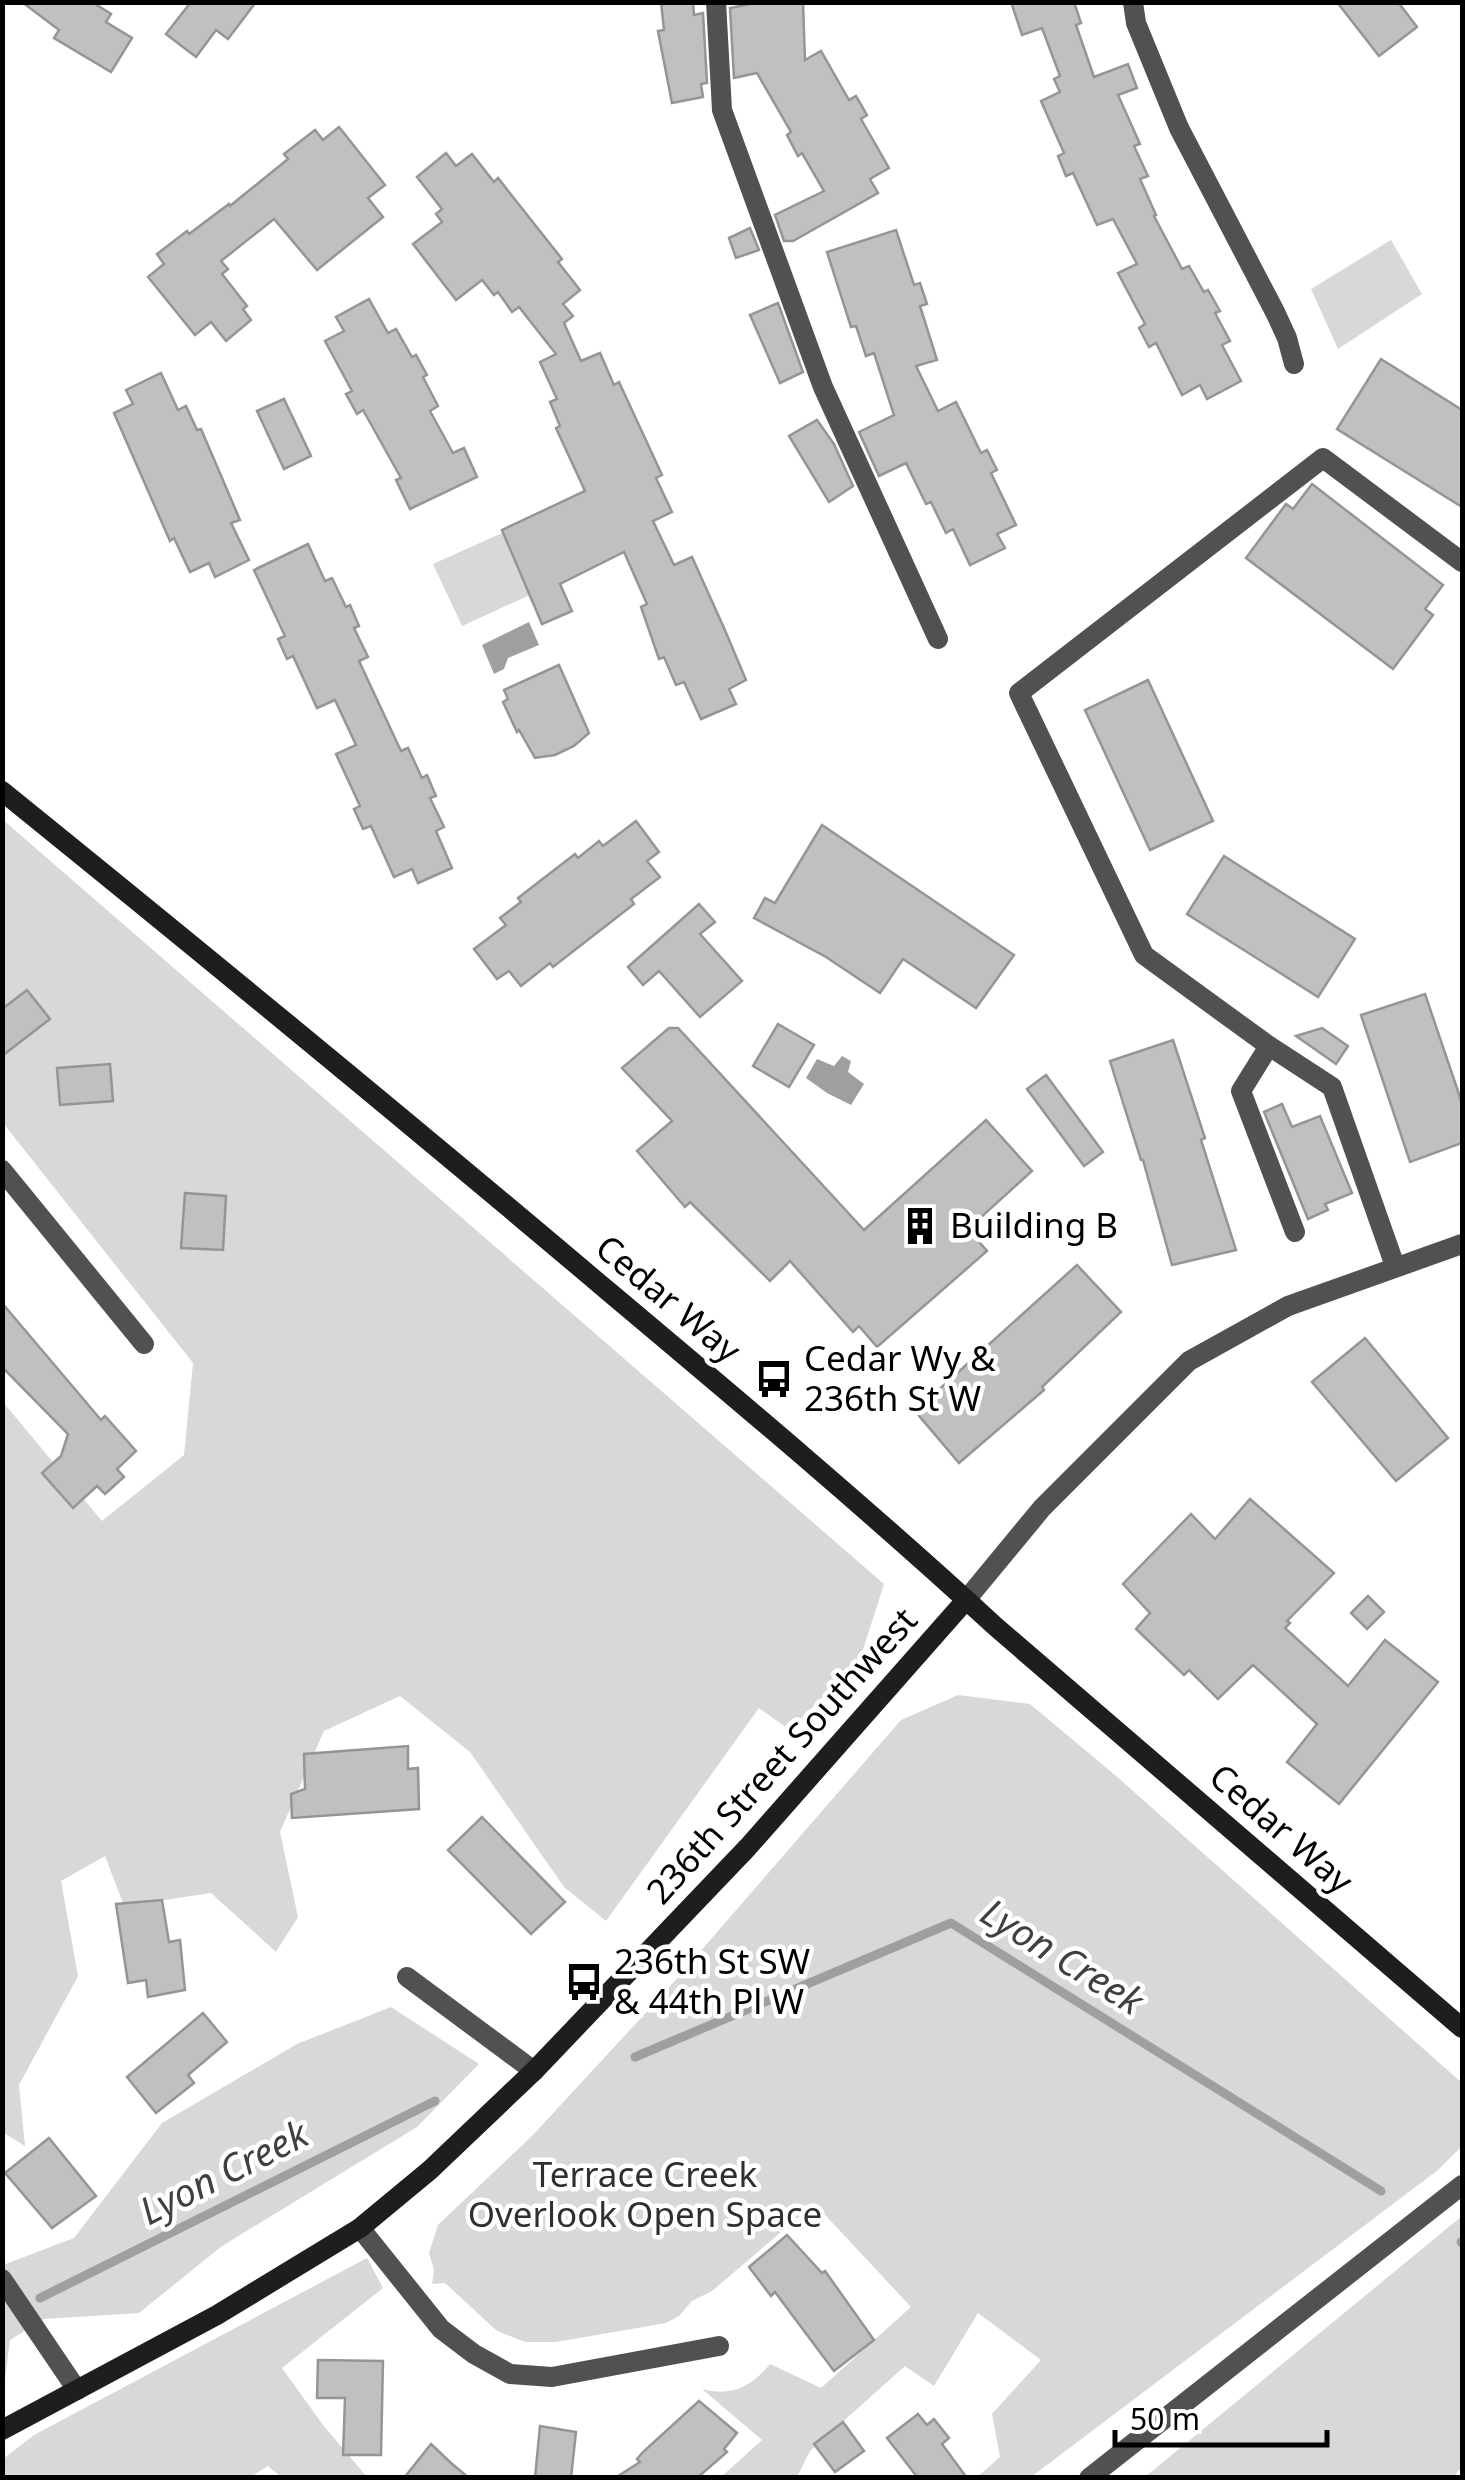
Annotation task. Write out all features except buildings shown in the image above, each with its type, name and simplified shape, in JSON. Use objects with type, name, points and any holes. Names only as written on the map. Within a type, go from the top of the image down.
[{"type":"main road","name":"Cedar Way","points":[[2,791],[345,1070],[802,1454],[1462,2028]]},
{"type":"main road","name":"236th Street Southwest","points":[[2,2430],[216,2315],[360,2228],[430,2170],[534,2071],[748,1847],[966,1600]]},
{"type":"street","points":[[716,2],[722,110],[823,387],[938,639]]},
{"type":"street","points":[[1133,2],[1136,23],[1179,128],[1275,312],[1294,364]]},
{"type":"street","points":[[1394,1266],[1332,1087],[1144,955],[1019,693],[1323,458],[1462,562]]},
{"type":"street","points":[[1269,1046],[1241,1091],[1295,1232]]},
{"type":"street","points":[[2,1170],[144,1344]]},
{"type":"street","name":"236th Street Southwest","points":[[966,1600],[1042,1508],[1189,1361],[1288,1306],[1462,1244]]},
{"type":"street","points":[[406,1978],[534,2071]]},
{"type":"street","points":[[1089,2478],[1462,2185]]},
{"type":"street","points":[[360,2228],[441,2329],[510,2374],[552,2377],[718,2346]]},
{"type":"street","points":[[2,2279],[77,2390]]},
{"type":"green space","points":[[1391,240],[1422,294],[1338,349],[1311,289]]},
{"type":"green space","points":[[502,533],[532,594],[462,626],[433,564]]},
{"type":"green space","points":[[2,819],[884,1584],[860,1659],[790,1730],[759,1708],[606,1921],[564,1887],[470,1752],[400,1696],[324,1731],[280,1832],[298,1917],[276,1952],[211,1893],[124,1906],[105,1856],[61,1881],[78,1976],[19,2085],[25,2146],[2,2132],[3,1402],[102,1521],[184,1455],[193,1363],[3,1123]]},
{"type":"green space","name":"Terrace Creek Overlook Open Space","points":[[958,1695],[1030,1704],[1462,2083],[1462,2146],[1438,2170],[1031,2477],[977,2477],[1000,2457],[992,2414],[1041,2360],[978,2313],[934,2386],[905,2366],[810,2451],[797,2477],[721,2477],[762,2440],[702,2389],[732,2391],[756,2379],[770,2364],[821,2388],[911,2307],[814,2203],[805,2206],[807,2210],[712,2291],[692,2301],[679,2316],[666,2323],[556,2342],[525,2342],[497,2331],[445,2283],[432,2284],[434,2270],[429,2253],[438,2225],[532,2136],[665,1992],[901,1720]]},
{"type":"green space","points":[[391,2007],[479,2064],[417,2127],[222,2246],[139,2313],[44,2319],[10,2340],[3,2395],[3,2265],[74,2238],[162,2123],[297,2044]]},
{"type":"green space","points":[[1462,2216],[1462,2467],[1453,2477],[1145,2477]]},
{"type":"green space","points":[[367,2258],[383,2288],[282,2368],[367,2477],[281,2477],[268,2466],[249,2478],[3,2478],[3,2459],[34,2435]]},
{"type":"shaded area","points":[[529,622],[539,645],[508,658],[504,669],[494,674],[482,645]]},
{"type":"shaded area","points":[[842,1056],[851,1061],[848,1072],[864,1084],[851,1105],[806,1078],[817,1059],[834,1066]]},
{"type":"waterway","name":"Lyon Creek","points":[[635,2057],[951,1923],[1381,2191]]},
{"type":"waterway","name":"Lyon Creek","points":[[40,2298],[435,2101]]},
{"type":"place","name":"Building B","points":[[920,1226]]},
{"type":"place","name":"Cedar Wy & 236th St W","points":[[774,1379]]},
{"type":"place","name":"236th St SW & 44th Pl W","points":[[584,1982]]}]
